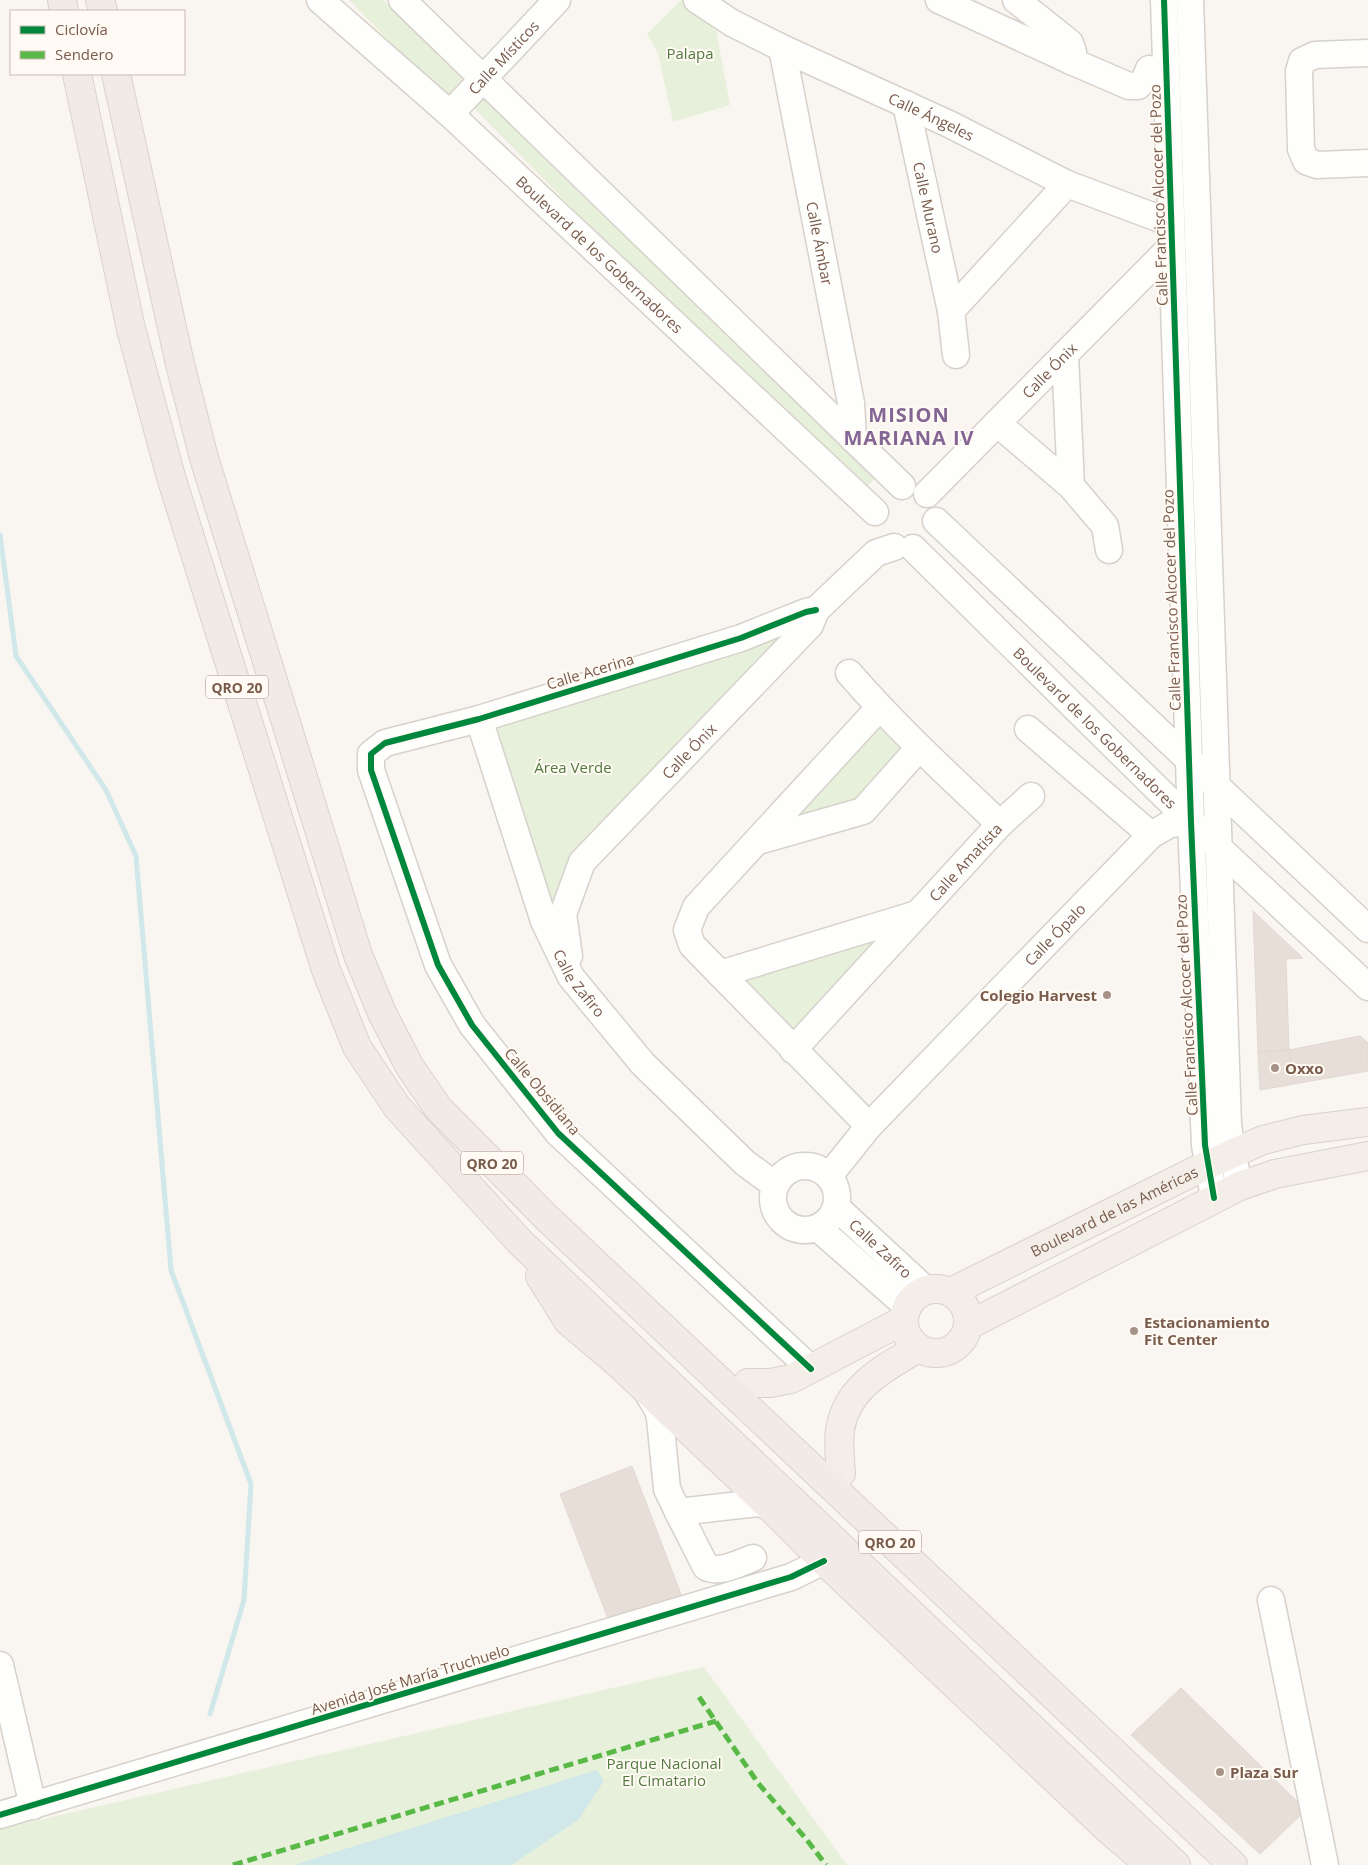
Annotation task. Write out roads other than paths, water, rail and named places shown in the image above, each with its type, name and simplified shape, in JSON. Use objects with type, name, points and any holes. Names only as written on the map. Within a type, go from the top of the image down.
[{"type":"highway","name":"QRO 20","points":[[77,75],[130,329],[171,477],[326,970],[357,1047],[397,1107],[520,1242],[1176,1865]]},
{"type":"highway","name":"QRO 20","points":[[116,75],[180,364],[204,458],[358,955],[382,1013],[410,1067],[438,1108],[546,1218],[1233,1865]]},
{"type":"highway","points":[[546,1218],[638,1285],[748,1383],[1249,1865]]},
{"type":"highway","points":[[520,1242],[568,1320],[646,1390],[1111,1832],[1147,1863]]},
{"type":"main road","name":"Boulevard de las Américas","points":[[748,1383],[770,1383],[790,1379],[811,1369],[922,1302],[1263,1140],[1303,1130],[1368,1122]]},
{"type":"main road","name":"Boulevard de las Américas","points":[[969,1325],[1240,1186],[1275,1174],[1368,1156]]},
{"type":"main road","points":[[959,1298],[965,1306],[969,1325],[966,1335],[959,1344],[950,1351],[940,1353],[929,1353],[918,1348],[908,1336],[922,1302],[959,1298]]},
{"type":"main road","points":[[841,1473],[840,1430],[844,1414],[851,1399],[862,1385],[875,1374],[918,1348]]},
{"type":"street","name":"Boulevard de los Gobernadores","points":[[320,0],[450,114],[887,538],[1368,987]]},
{"type":"street","name":"Calle Místicos","points":[[450,114],[557,0]]},
{"type":"street","name":"Calle Ángeles","points":[[697,0],[732,23],[782,48],[906,104],[1172,235]]},
{"type":"street","points":[[939,0],[1070,61],[1133,86],[1138,86],[1145,79],[1149,69]]},
{"type":"street","points":[[1016,0],[1070,43],[1073,52],[1070,61]]},
{"type":"street","name":"Calle Francisco Alcocer del Pozo","points":[[1164,0],[1191,822],[1204,1135],[1207,1165],[1214,1198]]},
{"type":"street","points":[[1190,0],[1228,1124],[1232,1154],[1240,1186]]},
{"type":"street","points":[[405,1],[902,486]]},
{"type":"street","name":"Calle Ámbar","points":[[782,48],[851,403],[853,439]]},
{"type":"street","points":[[1368,53],[1315,55],[1302,61],[1299,70],[1301,149],[1306,161],[1317,165],[1368,163]]},
{"type":"street","name":"Calle Murano","points":[[906,104],[951,311],[956,355]]},
{"type":"street","points":[[951,311],[1067,184]]},
{"type":"street","name":"Calle Ónix","points":[[927,494],[1065,354],[1172,235]]},
{"type":"street","points":[[1065,354],[1071,486]]},
{"type":"street","points":[[997,423],[1071,486],[1105,526],[1109,550]]},
{"type":"street","points":[[902,486],[911,486],[927,494],[934,502],[936,521],[934,530],[922,544],[887,538],[878,502],[892,488],[902,486]]},
{"type":"street","points":[[936,521],[1368,929]]},
{"type":"street","name":"Calle Ónix","points":[[571,977],[563,914],[582,862],[810,625],[816,610],[887,538]]},
{"type":"street","name":"Calle Acerina","points":[[371,754],[385,743],[479,719],[742,638],[806,612],[816,610]]},
{"type":"street","points":[[774,625],[783,630],[787,637],[785,651]]},
{"type":"street","name":"Calle Amatista","points":[[793,1050],[1000,824],[879,708],[849,673]]},
{"type":"street","points":[[869,1126],[692,945],[687,930],[696,907],[879,708]]},
{"type":"street","name":"Calle Zafiro","points":[[479,719],[544,921],[571,977],[643,1064],[745,1163],[775,1186]]},
{"type":"street","points":[[1028,729],[1151,835]]},
{"type":"street","points":[[758,841],[863,811],[919,748]]},
{"type":"street","name":"Calle Obsidiana","points":[[371,754],[371,770],[438,965],[472,1025],[558,1133],[811,1369]]},
{"type":"street","points":[[1000,824],[1031,796]]},
{"type":"street","name":"Calle Ópalo","points":[[829,1176],[869,1126],[1151,835],[1170,824],[1191,822]]},
{"type":"street","name":"Calle Amatista","points":[[720,974],[917,914]]},
{"type":"street","points":[[799,1166],[810,1166],[820,1169],[829,1176],[835,1185],[838,1196],[832,1216],[826,1223],[818,1228],[807,1230],[796,1230],[786,1225],[774,1207],[773,1196],[775,1186],[781,1176],[799,1166]]},
{"type":"street","name":"Calle Zafiro","points":[[836,1207],[922,1302]]},
{"type":"street","name":"Calle Zafiro","points":[[818,1228],[922,1302]]},
{"type":"street","points":[[646,1390],[658,1410],[660,1418],[666,1489],[706,1567],[711,1570],[718,1570],[753,1558]]},
{"type":"street","points":[[678,1512],[757,1503],[769,1506]]},
{"type":"street","name":"Avenida José María Truchuelo","points":[[0,1815],[791,1577],[824,1561]]},
{"type":"street","points":[[1271,1600],[1325,1865]]},
{"type":"street","points":[[0,1665],[33,1806]]},
{"type":"water","points":[[597,1770],[604,1781],[578,1820],[511,1865],[294,1865]]},
{"type":"waterway","points":[[0,535],[16,656],[106,790],[136,856],[171,1270],[251,1484],[244,1600],[210,1714]]},
{"type":"place","name":"Colegio Harvest","points":[[1107,995]]},
{"type":"place","name":"Oxxo","points":[[1275,1068]]},
{"type":"place","name":"Estacionamiento Fit Center","points":[[1134,1331]]},
{"type":"place","name":"Plaza Sur","points":[[1220,1772]]},
{"type":"district","name":"MISION MARIANA IV","points":[[909,426]]},
{"type":"park label","name":"Palapa","points":[[690,53]]},
{"type":"park label","name":"Área Verde","points":[[573,767]]},
{"type":"park label","name":"Parque Nacional El Cimatario","points":[[664,1772]]}]
